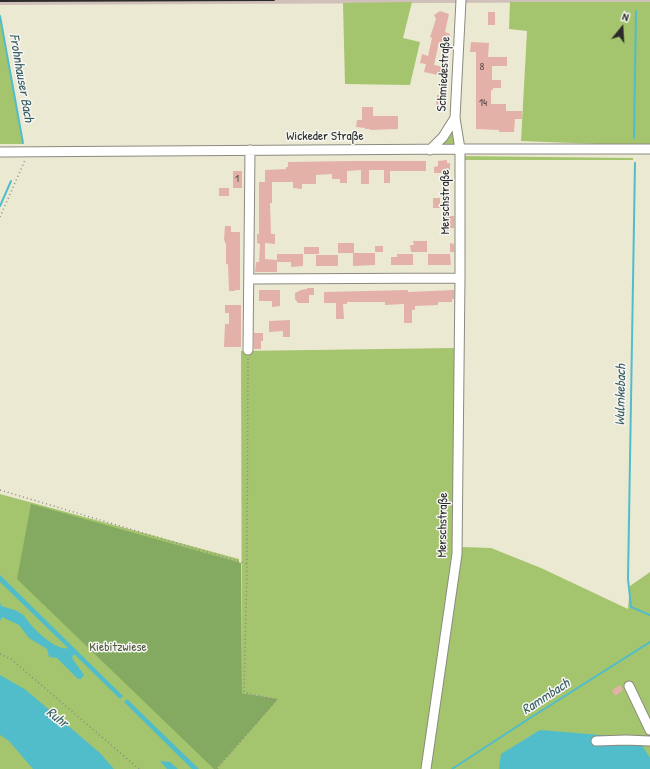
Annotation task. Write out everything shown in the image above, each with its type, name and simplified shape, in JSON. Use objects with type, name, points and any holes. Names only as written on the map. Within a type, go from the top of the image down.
[{"type":"street","name":"Schmiedestraße","points":[[460,148],[455,118],[461,0]]},
{"type":"street","points":[[430,150],[443,137],[455,118]]},
{"type":"street","name":"Wickeder Straße","points":[[0,152],[26,156],[250,150],[430,150],[460,148],[650,149]]},
{"type":"street","name":"Merschstraße","points":[[426,769],[457,554],[460,148]]},
{"type":"street","points":[[248,350],[250,150]]},
{"type":"street","points":[[249,279],[460,278]]},
{"type":"street","points":[[629,686],[650,730]]},
{"type":"street","points":[[650,718],[650,730]]},
{"type":"street","points":[[596,741],[650,741]]},
{"type":"path","points":[[0,217],[26,156]]},
{"type":"path","points":[[217,769],[276,700],[244,692],[247,564],[248,350]]},
{"type":"path","points":[[0,490],[247,564]]},
{"type":"path","points":[[0,654],[11,659],[139,769]]},
{"type":"shaded area","points":[[0,0],[650,0],[650,2],[0,5]]},
{"type":"green space","points":[[412,2],[403,38],[420,42],[410,85],[345,84],[343,3]]},
{"type":"green space","points":[[510,2],[650,2],[650,146],[521,141],[527,31],[509,29]]},
{"type":"green space","points":[[0,15],[23,144],[0,144]]},
{"type":"green space","points":[[452,128],[455,144],[438,146]]},
{"type":"green space","points":[[457,156],[633,158],[633,160],[464,160],[462,547],[491,548],[541,568],[628,609],[630,586],[650,572],[650,769],[0,769],[0,494],[239,559],[236,695],[272,698],[242,693],[241,351],[456,348]]},
{"type":"green space","name":"Kiebitzwiese","points":[[31,504],[241,563],[242,693],[278,699],[216,769],[214,769],[17,579]]},
{"type":"water","points":[[0,575],[123,696],[120,699],[74,654],[72,658],[84,675],[81,679],[78,679],[57,658],[49,657],[47,649],[29,638],[19,625],[2,617],[0,621],[0,602],[1,606],[15,610],[22,614],[48,641],[59,647],[68,648],[0,582]]},
{"type":"water","name":"Ruhr","points":[[0,675],[26,690],[100,753],[114,769],[33,769],[9,741],[0,735]]},
{"type":"water","points":[[127,699],[199,769],[192,769],[124,702]]},
{"type":"water","points":[[540,730],[624,737],[642,745],[650,758],[650,769],[499,769],[501,754]]},
{"type":"water","points":[[160,761],[170,762],[178,769],[167,769]]},
{"type":"building","points":[[440,11],[449,14],[445,32],[450,34],[448,44],[439,42],[434,65],[444,67],[442,76],[424,72],[426,64],[420,63],[422,54],[428,56],[432,38],[430,37],[436,19],[434,15]]},
{"type":"building","points":[[488,12],[495,12],[495,25],[488,25]]},
{"type":"building","points":[[471,42],[489,43],[488,57],[507,57],[507,66],[492,66],[492,80],[501,80],[501,88],[494,88],[491,91],[491,104],[506,104],[506,111],[522,111],[522,119],[515,119],[514,132],[476,129],[476,52],[470,52]]},
{"type":"building","points":[[437,95],[447,96],[446,108],[436,107]]},
{"type":"building","points":[[362,107],[373,107],[373,116],[398,116],[398,129],[370,130],[356,127],[357,120],[362,120]]},
{"type":"building","points":[[447,160],[447,163],[450,163],[450,171],[448,171],[448,173],[434,173],[434,167],[438,166],[438,161]]},
{"type":"building","points":[[426,161],[426,171],[390,171],[390,183],[384,183],[384,170],[369,170],[369,184],[361,184],[361,170],[347,171],[347,183],[340,183],[340,179],[332,179],[332,174],[316,175],[316,184],[302,184],[302,189],[293,188],[293,182],[272,182],[272,203],[270,203],[271,234],[275,234],[275,244],[265,243],[265,259],[277,260],[277,254],[303,254],[303,266],[291,267],[291,262],[277,262],[277,272],[255,272],[256,262],[259,262],[260,244],[257,243],[257,234],[259,234],[259,182],[265,182],[265,170],[286,169],[286,167],[288,167],[288,162]]},
{"type":"building","points":[[233,171],[242,171],[242,188],[233,188]]},
{"type":"building","points":[[219,188],[229,188],[229,196],[219,196]]},
{"type":"building","points":[[433,198],[440,198],[440,208],[433,208]]},
{"type":"building","points":[[445,216],[454,216],[454,228],[451,228],[444,234],[444,231],[442,231]]},
{"type":"building","points":[[225,226],[231,226],[231,232],[240,232],[240,290],[235,291],[229,291],[228,264],[226,264],[226,244],[224,240]]},
{"type":"building","points":[[413,241],[427,241],[427,252],[411,252],[410,245],[414,245]]},
{"type":"building","points":[[338,243],[354,243],[354,253],[338,253]]},
{"type":"building","points":[[450,243],[454,244],[454,252],[450,252]]},
{"type":"building","points":[[375,246],[383,246],[383,252],[375,252]]},
{"type":"building","points":[[304,247],[319,247],[319,254],[304,254]]},
{"type":"building","points":[[353,253],[375,253],[375,265],[353,266]]},
{"type":"building","points":[[397,254],[413,254],[413,265],[391,265],[391,257],[397,257]]},
{"type":"building","points":[[428,254],[450,254],[451,265],[428,265]]},
{"type":"building","points":[[316,255],[338,255],[338,266],[316,266]]},
{"type":"building","points":[[307,288],[314,288],[314,295],[309,295],[309,303],[298,303],[295,299],[295,293]]},
{"type":"building","points":[[259,290],[280,290],[280,306],[272,307],[272,301],[259,301]]},
{"type":"building","points":[[408,290],[408,292],[454,290],[454,299],[452,299],[452,302],[438,302],[438,305],[415,306],[415,310],[412,310],[412,323],[404,323],[404,304],[385,305],[385,302],[347,302],[347,304],[343,304],[344,319],[336,319],[336,303],[324,303],[324,292]]},
{"type":"building","points":[[225,305],[241,305],[241,347],[224,347],[225,324],[229,324],[229,313],[225,313]]},
{"type":"building","points":[[290,320],[290,337],[283,337],[283,331],[269,332],[269,321]]},
{"type":"building","points":[[254,333],[263,333],[261,349],[254,349]]},
{"type":"building","points":[[620,685],[623,690],[615,696],[612,690]]},
{"type":"waterway","name":"Wulmkebach","points":[[634,138],[636,11]]},
{"type":"waterway","name":"Frohnhauser Bach","points":[[0,16],[23,143]]},
{"type":"waterway","name":"Wulmkebach","points":[[635,163],[628,579],[631,607],[650,615]]},
{"type":"waterway","name":"Frohnhauser Bach","points":[[0,206],[11,181]]},
{"type":"waterway","name":"Rammbach","points":[[452,769],[650,642]]},
{"type":"railway","points":[[0,1],[274,0]]}]
